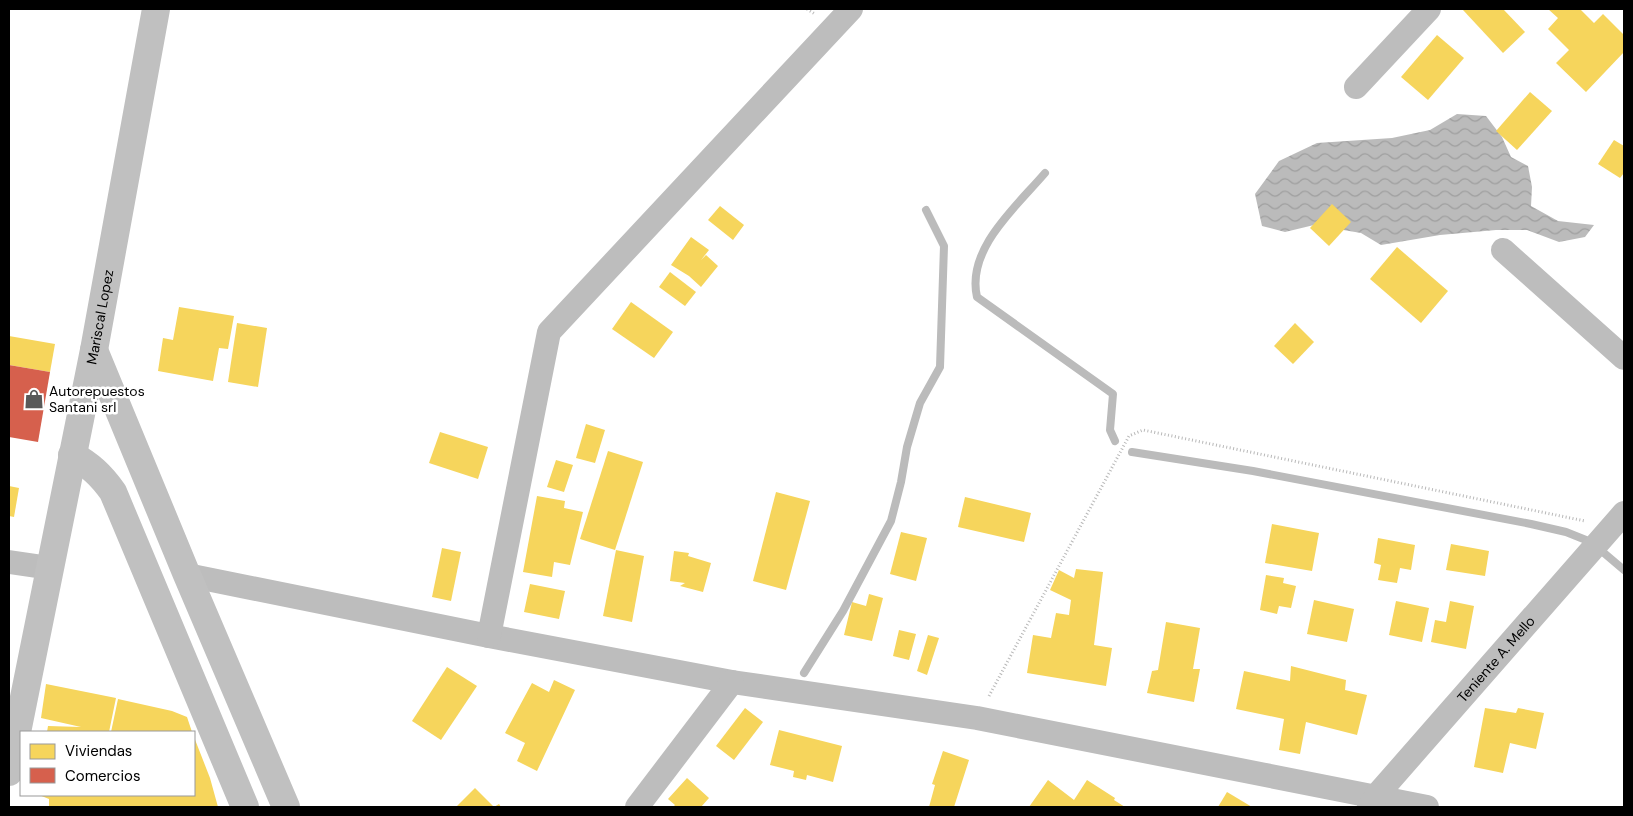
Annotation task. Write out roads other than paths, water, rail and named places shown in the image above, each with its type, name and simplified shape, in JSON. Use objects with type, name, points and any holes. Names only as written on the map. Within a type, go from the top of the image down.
[{"type":"street","name":"Mariscal Lopez","points":[[9,772],[94,350],[156,9]]},
{"type":"street","points":[[489,636],[549,332],[851,9]]},
{"type":"street","points":[[1356,86],[1430,9]]},
{"type":"street","points":[[1503,250],[1624,358]]},
{"type":"street","points":[[94,350],[186,575],[286,807]]},
{"type":"street","points":[[72,455],[91,466],[102,476],[113,492],[245,807]]},
{"type":"street","name":"Teniente A. Mello","points":[[1373,802],[1620,522]]},
{"type":"street","points":[[9,562],[50,568]]},
{"type":"street","points":[[186,575],[489,636],[732,682],[977,718],[1373,802],[1427,807]]},
{"type":"street","points":[[638,807],[732,682]]},
{"type":"water","points":[[1457,114],[1486,116],[1502,137],[1511,157],[1528,166],[1532,187],[1531,206],[1558,221],[1594,225],[1585,237],[1559,242],[1527,230],[1496,230],[1440,235],[1381,245],[1361,233],[1314,225],[1285,232],[1262,226],[1255,194],[1279,161],[1317,143],[1392,138],[1430,130]]},
{"type":"waterway","points":[[1045,173],[1008,215],[986,246],[979,262],[976,279],[977,297],[1113,394],[1110,430],[1115,441]]},
{"type":"waterway","points":[[804,673],[843,611],[891,521],[901,482],[907,447],[920,403],[940,367],[944,246],[926,210]]},
{"type":"waterway","points":[[1132,452],[1253,471],[1531,524],[1566,532],[1586,540]]},
{"type":"waterway","points":[[1604,553],[1624,570]]},
{"type":"place","name":"Autorepuestos Santani srl","points":[[34,399]]}]
